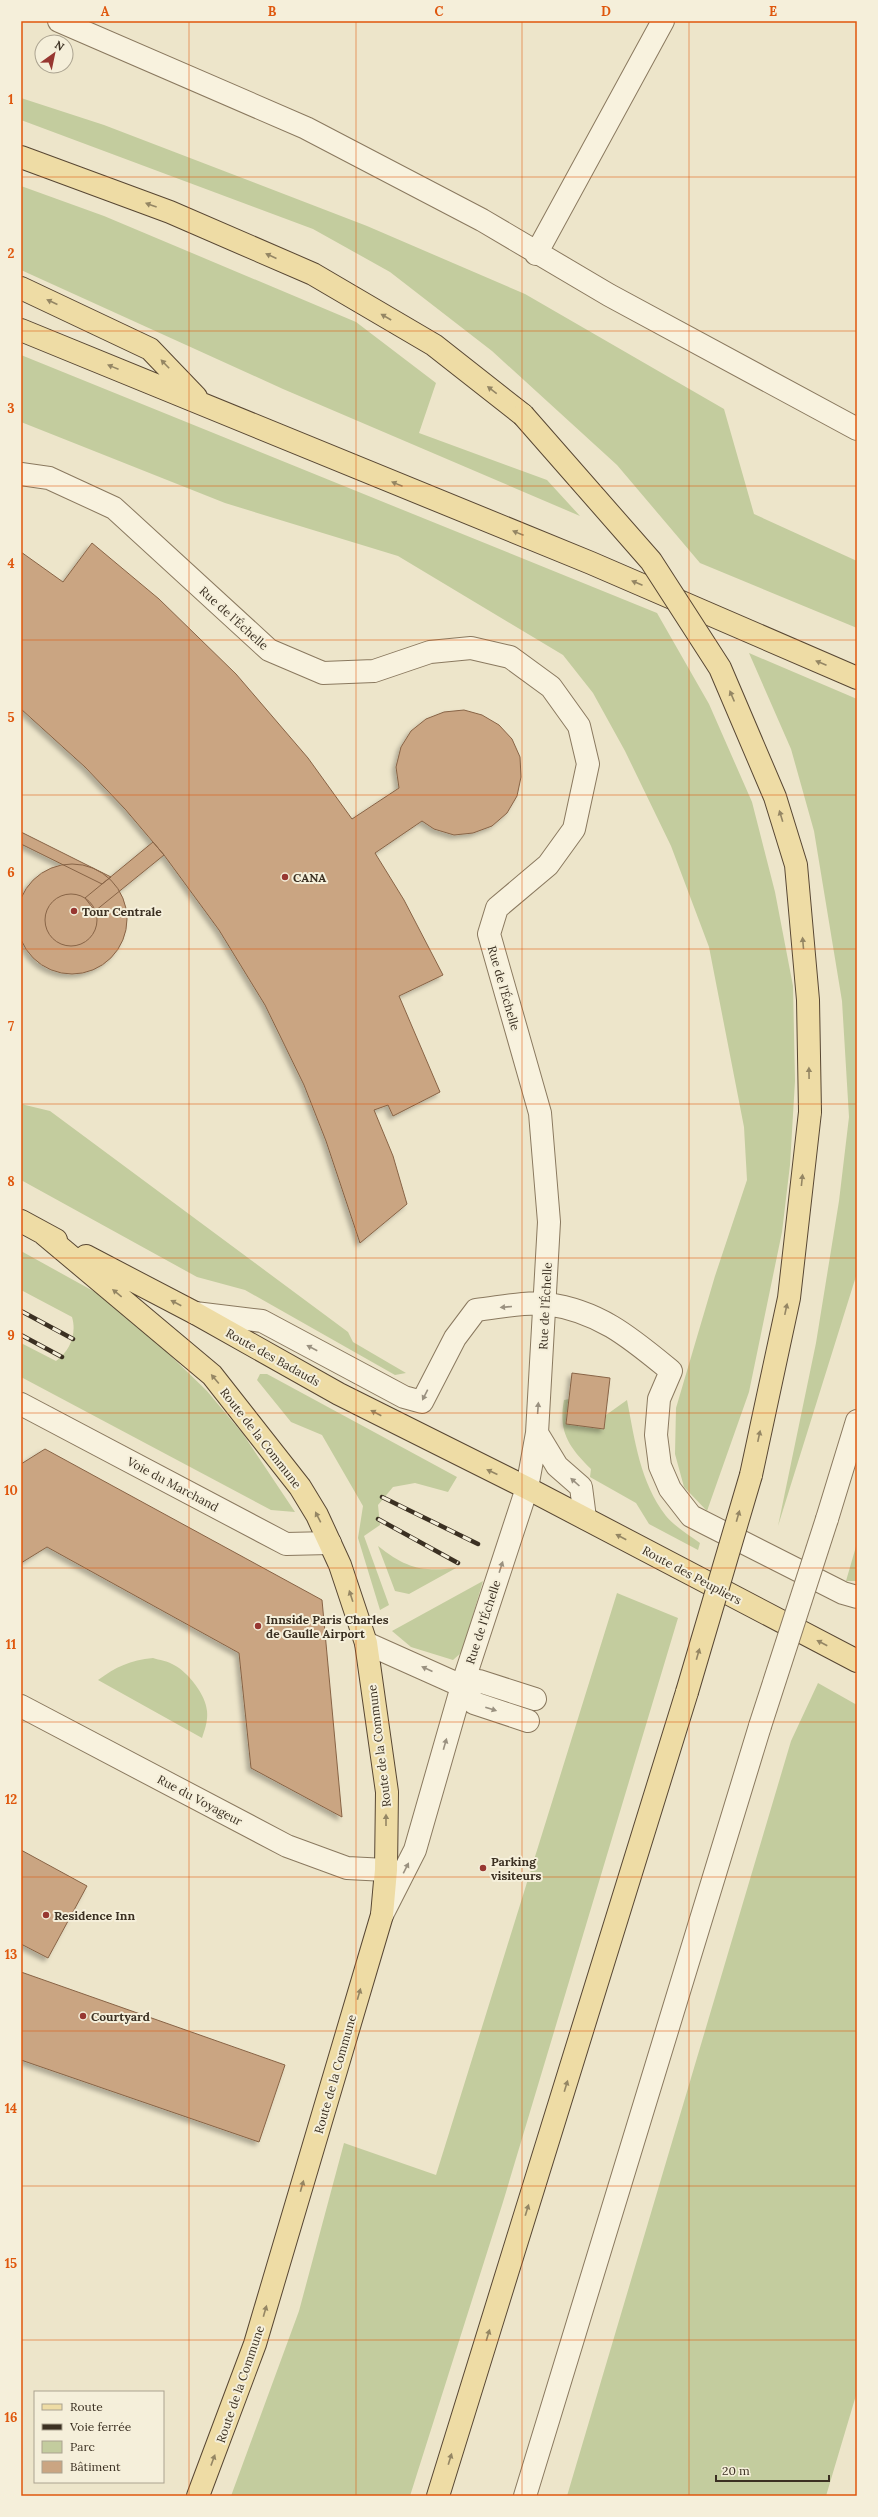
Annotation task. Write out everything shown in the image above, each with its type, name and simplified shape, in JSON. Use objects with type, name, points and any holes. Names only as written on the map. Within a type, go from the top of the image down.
[{"type":"main road","points":[[21,157],[170,212],[313,274],[434,345],[523,414],[651,561],[720,668],[775,797],[796,865],[808,1000],[810,1112],[789,1298],[751,1474],[687,1692],[438,2496]]},
{"type":"main road","points":[[21,288],[150,349],[201,402]]},
{"type":"main road","points":[[21,330],[201,402],[591,563],[857,678]]},
{"type":"main road","name":"Route des Badauds","points":[[21,1221],[195,1313],[339,1394],[527,1488]]},
{"type":"main road","name":"Route de la Commune","points":[[44,1234],[212,1375],[300,1487],[317,1515],[340,1565],[366,1643],[386,1792],[386,1870],[382,1915],[255,2344],[198,2496]]},
{"type":"main road","name":"Route des Peupliers","points":[[527,1488],[857,1661]]},
{"type":"lane","points":[[59,21],[306,128],[482,220],[536,254],[857,429]]},
{"type":"lane","points":[[536,254],[663,21]]},
{"type":"lane","name":"Rue de l'Échelle","points":[[21,474],[49,478],[114,508],[269,650],[323,672],[374,670],[430,652],[471,648],[510,657],[551,687],[579,726],[588,764],[574,830],[548,865],[497,908],[489,934],[540,1113],[548,1222],[545,1304],[537,1433],[527,1488],[462,1686],[415,1850],[382,1915]]},
{"type":"lane","points":[[195,1313],[262,1321],[404,1397],[422,1402],[455,1338],[476,1310],[545,1304],[600,1318],[638,1344],[671,1371],[659,1399],[656,1435],[660,1466],[670,1488],[691,1516],[844,1593],[857,1597]]},
{"type":"lane","name":"Voie du Marchand","points":[[21,1404],[286,1544],[330,1543]]},
{"type":"lane","points":[[525,2496],[760,1726],[857,1421]]},
{"type":"lane","points":[[537,1433],[557,1466],[581,1487],[585,1518]]},
{"type":"lane","points":[[366,1643],[462,1686],[474,1703],[528,1721]]},
{"type":"lane","points":[[462,1686],[479,1681],[536,1699]]},
{"type":"lane","name":"Rue du Voyageur","points":[[21,1706],[287,1846],[347,1868],[386,1870]]},
{"type":"green space","points":[[21,98],[104,125],[367,226],[525,294],[724,409],[754,514],[857,561],[857,628],[700,563],[617,465],[492,351],[390,272],[313,229],[21,120]]},
{"type":"green space","points":[[21,186],[104,216],[356,322],[436,383],[419,433],[547,480],[580,516],[283,389],[21,270]]},
{"type":"green space","points":[[21,355],[657,613],[709,704],[752,802],[775,892],[793,986],[795,1081],[790,1165],[782,1232],[749,1392],[707,1511],[684,1487],[675,1454],[676,1408],[715,1276],[747,1180],[744,1127],[709,947],[671,846],[625,751],[593,693],[563,655],[398,556],[225,503],[21,422]]},
{"type":"green space","points":[[749,653],[857,699],[857,1273],[778,1526],[816,1343],[839,1201],[849,1117],[842,1001],[814,831],[791,749]]},
{"type":"green space","points":[[21,1104],[50,1111],[348,1332],[353,1342],[406,1373],[395,1375],[245,1290],[197,1277],[21,1180]]},
{"type":"green space","points":[[21,1251],[95,1292],[137,1323],[207,1391],[243,1434],[295,1512],[271,1510],[21,1377],[21,1343],[56,1361],[69,1347],[74,1330],[72,1317],[21,1290]]},
{"type":"green space","points":[[260,1374],[267,1374],[457,1477],[448,1492],[415,1483],[393,1487],[378,1505],[380,1525],[364,1536],[389,1605],[380,1610],[358,1538],[363,1506],[322,1435],[291,1422],[257,1380]]},
{"type":"green space","points":[[569,1399],[566,1424],[604,1429],[606,1415],[627,1400],[636,1446],[644,1475],[650,1489],[657,1503],[669,1520],[700,1543],[698,1550],[649,1524],[636,1503],[590,1477],[591,1469],[571,1446],[564,1430],[564,1400]]},
{"type":"green space","points":[[857,1543],[857,1581],[846,1581]]},
{"type":"green space","points":[[378,1546],[397,1559],[414,1567],[423,1569],[456,1568],[409,1594],[395,1591]]},
{"type":"green space","points":[[483,1581],[462,1652],[453,1660],[411,1647],[392,1631]]},
{"type":"green space","points":[[617,1593],[678,1618],[503,2202],[410,2496],[231,2496],[299,2311],[344,2143],[436,2175]]},
{"type":"green space","points":[[153,1658],[169,1662],[179,1668],[190,1678],[200,1691],[206,1705],[207,1715],[202,1738],[98,1680],[111,1671],[124,1665],[137,1660]]},
{"type":"green space","points":[[818,1683],[857,1705],[857,2392],[826,2496],[567,2496],[791,1741]]},
{"type":"building","name":"CANA","points":[[92,543],[159,599],[236,674],[308,758],[352,819],[399,788],[396,767],[401,747],[411,731],[426,719],[444,712],[464,710],[482,715],[499,725],[512,739],[520,757],[521,777],[517,796],[507,813],[492,826],[473,833],[454,835],[434,829],[422,821],[375,853],[404,900],[443,975],[399,996],[440,1092],[393,1116],[388,1105],[374,1110],[393,1156],[407,1204],[360,1243],[326,1141],[304,1085],[265,1005],[219,930],[164,855],[125,809],[85,767],[21,709],[21,552],[63,582]]},
{"type":"building","points":[[21,832],[111,877],[102,884],[21,844]]},
{"type":"building","points":[[153,842],[164,855],[95,911],[85,898]]},
{"type":"building","name":"Tour Centrale","points":[[72,864],[93,868],[103,873],[111,880],[118,888],[123,898],[127,919],[123,940],[118,950],[111,958],[103,965],[93,970],[72,974],[51,970],[41,965],[33,958],[26,950],[21,940],[17,919],[21,898],[26,888],[33,880],[41,873],[51,868]]},
{"type":"building","points":[[66,894],[76,894],[85,898],[93,906],[97,915],[97,925],[93,934],[85,942],[76,946],[66,946],[57,942],[49,934],[45,925],[45,915],[49,906],[57,898]]},
{"type":"building","points":[[572,1373],[610,1378],[604,1429],[566,1424]]},
{"type":"building","name":"Innside Paris Charles de Gaulle Airport","points":[[45,1449],[322,1600],[342,1817],[251,1768],[239,1653],[47,1547],[21,1563],[21,1464]]},
{"type":"building","name":"Residence Inn","points":[[21,1850],[87,1886],[48,1958],[21,1944]]},
{"type":"building","name":"Courtyard","points":[[21,1972],[285,2065],[259,2142],[21,2060]]},
{"type":"railway","points":[[21,1311],[73,1339]]},
{"type":"railway","points":[[21,1335],[62,1357]]},
{"type":"railway","points":[[382,1497],[478,1544]]},
{"type":"railway","points":[[378,1519],[458,1563]]},
{"type":"place","name":"CANA","points":[[285,877]]},
{"type":"place","name":"Tour Centrale","points":[[74,911]]},
{"type":"place","name":"Innside Paris Charles de Gaulle Airport","points":[[258,1626]]},
{"type":"place","name":"Parking visiteurs","points":[[483,1868]]},
{"type":"place","name":"Residence Inn","points":[[46,1915]]},
{"type":"place","name":"Courtyard","points":[[83,2016]]}]
